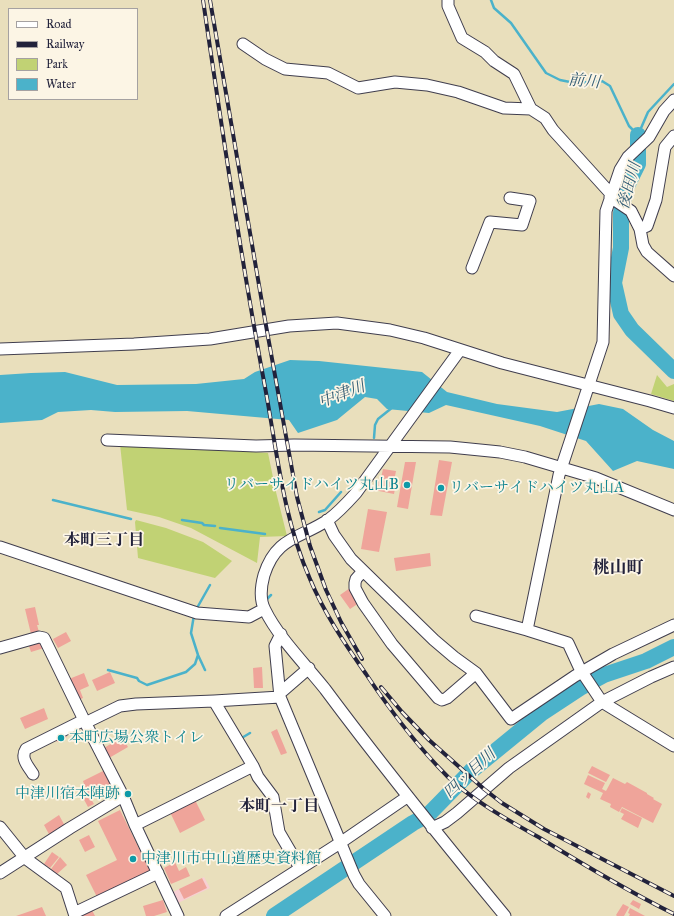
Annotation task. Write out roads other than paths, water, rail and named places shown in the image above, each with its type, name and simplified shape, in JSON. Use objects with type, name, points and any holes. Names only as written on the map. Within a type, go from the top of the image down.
[{"type":"street","points":[[448,0],[448,6],[462,38],[485,52],[494,61],[514,74],[531,109]]},
{"type":"street","points":[[244,44],[265,59],[285,69],[328,73],[358,88],[395,82],[427,85],[458,92],[504,108],[531,109],[545,118],[553,130],[612,197],[631,211],[640,229],[643,245],[647,252],[674,276]]},
{"type":"street","points":[[527,630],[562,465],[603,342],[606,211],[620,170],[628,156],[649,137],[664,111],[674,100]]},
{"type":"street","points":[[640,229],[648,226],[656,200],[665,147],[674,136]]},
{"type":"street","points":[[472,268],[490,222],[522,225],[530,201],[510,198]]},
{"type":"street","points":[[0,349],[134,344],[210,339],[289,326],[325,323],[390,330],[424,338],[587,389],[650,401],[674,408]]},
{"type":"street","points":[[460,350],[356,493],[338,512],[327,520],[287,541],[276,550],[269,562],[261,587],[262,601],[264,609],[280,634],[309,668],[366,745],[414,806],[505,916]]},
{"type":"street","points":[[108,440],[256,446],[450,447],[500,452],[562,465],[674,510]]},
{"type":"street","points":[[327,520],[340,546],[351,559],[434,640],[476,673],[511,719],[585,675],[613,654],[674,625]]},
{"type":"street","points":[[0,547],[197,613],[249,617],[264,609]]},
{"type":"street","points":[[363,571],[356,579],[355,583],[355,588],[363,602],[392,644],[438,698],[442,700],[447,698],[476,673]]},
{"type":"street","points":[[476,616],[568,643],[585,675],[601,700],[674,746]]},
{"type":"street","points":[[280,634],[275,646],[280,696],[344,854],[354,875],[359,884],[385,916]]},
{"type":"street","points":[[0,648],[39,637],[44,638],[84,722],[123,796],[178,916]]},
{"type":"street","points":[[431,826],[445,822],[509,768],[601,700],[651,676],[674,667]]},
{"type":"street","points":[[33,774],[24,758],[23,753],[26,749],[120,706],[147,703],[158,704],[280,696],[309,668]]},
{"type":"street","points":[[214,701],[258,777],[273,797],[279,832],[300,868]]},
{"type":"street","points":[[135,825],[253,766]]},
{"type":"street","points":[[0,873],[123,796]]},
{"type":"street","points":[[226,916],[340,843],[407,797]]},
{"type":"street","points":[[0,827],[25,858],[66,888],[74,915],[158,873]]},
{"type":"water","name":"中津川","points":[[290,360],[319,361],[422,372],[447,392],[497,404],[557,412],[599,404],[623,409],[653,430],[674,441],[674,469],[637,461],[613,471],[586,441],[540,426],[446,405],[429,413],[387,409],[377,399],[365,397],[337,420],[298,433],[289,420],[187,411],[115,412],[91,410],[58,412],[42,420],[0,423],[0,375],[65,372],[117,385],[196,384],[244,379],[255,372]]},
{"type":"waterway","name":"前川","points":[[491,0],[494,8],[511,23],[546,73],[560,80],[575,83],[602,81],[610,86],[629,126],[638,135],[648,112],[674,84]]},
{"type":"waterway","name":"後田川","points":[[638,135],[638,164],[625,190],[621,213],[621,248],[614,283],[621,314],[632,330],[674,371]]},
{"type":"waterway","points":[[374,438],[375,425],[378,419],[393,407]]},
{"type":"waterway","points":[[319,512],[325,510],[341,492]]},
{"type":"waterway","points":[[53,500],[131,519]]},
{"type":"waterway","points":[[182,520],[215,526]]},
{"type":"waterway","points":[[220,528],[265,534]]},
{"type":"waterway","points":[[197,608],[210,585]]},
{"type":"waterway","points":[[266,600],[271,595]]},
{"type":"waterway","points":[[194,615],[191,633],[198,655],[205,670]]},
{"type":"waterway","name":"四ッ目川","points":[[274,916],[413,823],[428,815],[471,771],[542,713],[580,688],[604,675],[646,661],[674,647]]},
{"type":"waterway","points":[[108,670],[137,678],[139,681],[147,685],[186,672],[195,664],[198,655]]},
{"type":"waterway","points":[[240,739],[250,733]]},
{"type":"railway","points":[[203,0],[240,242],[282,484],[293,532],[301,556],[310,579],[328,616],[404,727],[437,765],[458,786],[481,803],[606,878],[674,914]]},
{"type":"railway","points":[[210,0],[297,497],[310,546],[326,590],[341,622],[362,659]]},
{"type":"railway","points":[[381,687],[402,712],[429,740],[502,803],[544,829],[674,896]]},
{"type":"place","name":"リバーサイドハイツ丸山B","points":[[407,485]]},
{"type":"place","name":"リバーサイドハイツ丸山A","points":[[441,488]]},
{"type":"place","name":"本町広場公衆トイレ","points":[[61,738]]},
{"type":"place","name":"中津川宿本陣跡","points":[[128,794]]},
{"type":"place","name":"中津川市中山道歴史資料館","points":[[133,859]]},
{"type":"district","name":"本町三丁目","points":[[104,541]]},
{"type":"district","name":"桃山町","points":[[618,569]]},
{"type":"district","name":"本町一丁目","points":[[279,807]]}]
